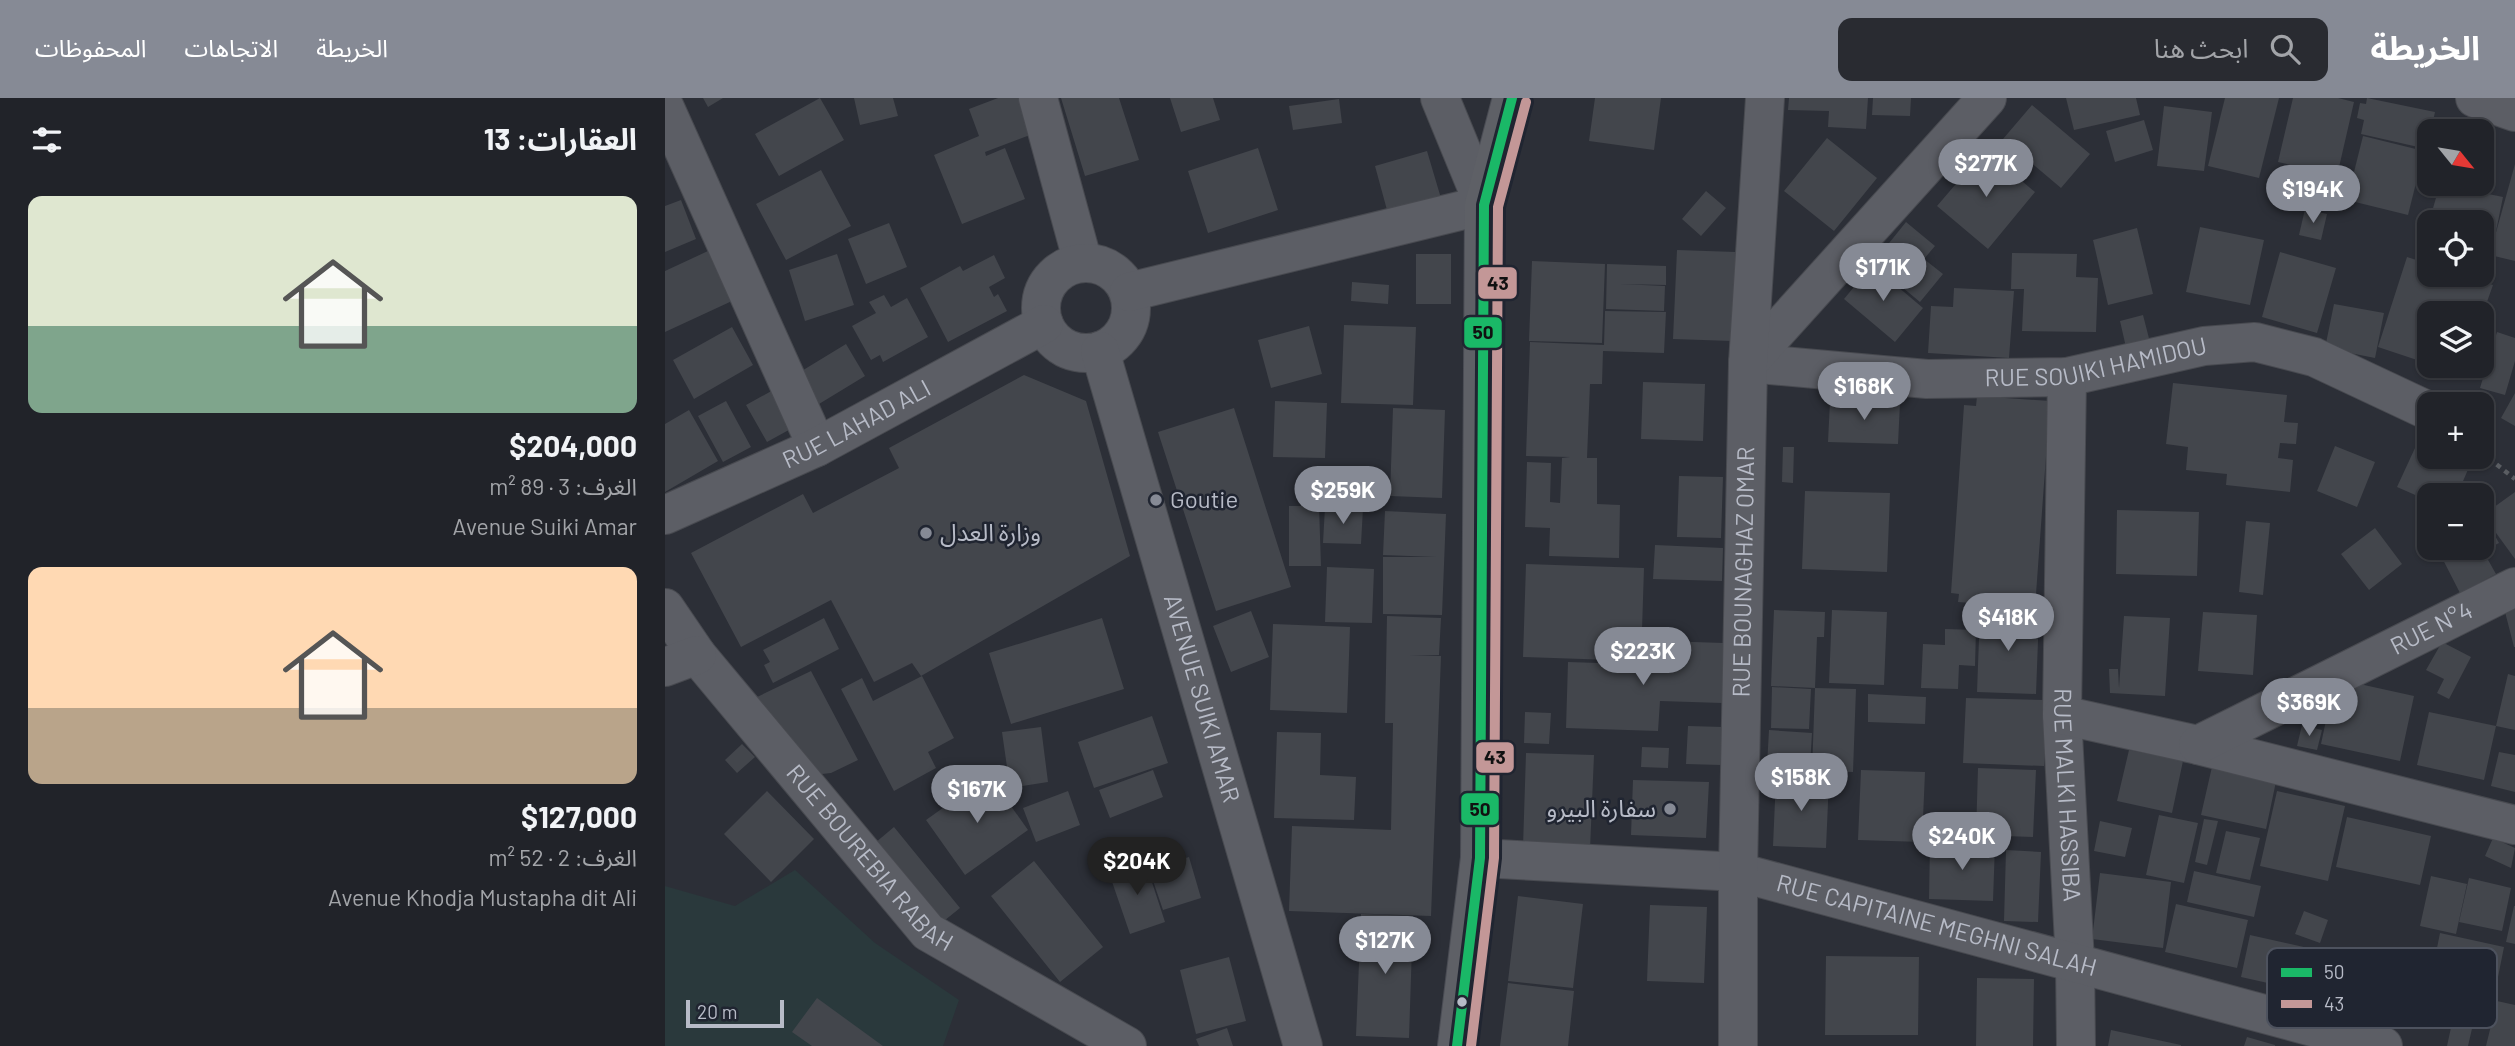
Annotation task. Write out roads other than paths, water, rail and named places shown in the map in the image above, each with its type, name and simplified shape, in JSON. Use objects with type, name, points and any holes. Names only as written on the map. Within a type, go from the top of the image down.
[{"type":"main road","points":[[1457,1046],[1480,858],[1484,205],[1512,98]]},
{"type":"street","points":[[1038,98],[1083,263]]},
{"type":"street","points":[[1129,292],[1484,205],[1440,98]]},
{"type":"street","name":"RUE BOUNAGHAZ OMAR","points":[[1738,1046],[1738,872],[1748,363],[1765,98]]},
{"type":"street","points":[[2475,98],[2515,112]]},
{"type":"street","points":[[1748,363],[1980,102]]},
{"type":"street","points":[[665,108],[817,447]]},
{"type":"street","points":[[1083,263],[1111,271],[1129,292],[1130,321],[1124,334],[1100,351],[1073,352],[1051,337],[1044,324],[1041,311],[1048,284],[1058,274],[1083,263]]},
{"type":"street","name":"RUE LAHAD ALI","points":[[665,516],[817,447],[1044,324]]},
{"type":"street","name":"RUE SOUIKI HAMIDOU","points":[[1748,363],[1927,379],[2067,377],[2204,346],[2255,342],[2313,357],[2417,405]]},
{"type":"street","name":"AVENUE SUIKI AMAR","points":[[1100,351],[1303,1046]]},
{"type":"street","name":"RUE MALKI HASSIBA","points":[[2067,377],[2062,716],[2075,962],[2075,1046]]},
{"type":"street","name":"RUE N°4","points":[[2198,745],[2515,587]]},
{"type":"street","name":"RUE BOUREBIA RABAH","points":[[665,608],[681,661],[928,932],[1127,1046]]},
{"type":"street","points":[[2062,716],[2198,745],[2515,825]]},
{"type":"street","name":"RUE CAPITAINE MEGHNI SALAH","points":[[1480,858],[1738,872],[2267,1014]]},
{"type":"street","name":"RUE CAPITAINE MEGHNI SALAH","points":[[2317,1028],[2383,1046]]},
{"type":"place","name":"Goutie","points":[[1156,500]]},
{"type":"place","name":"وزارة العدل","points":[[926,533]]},
{"type":"place","name":"سفارة البيرو","points":[[1670,809]]}]
